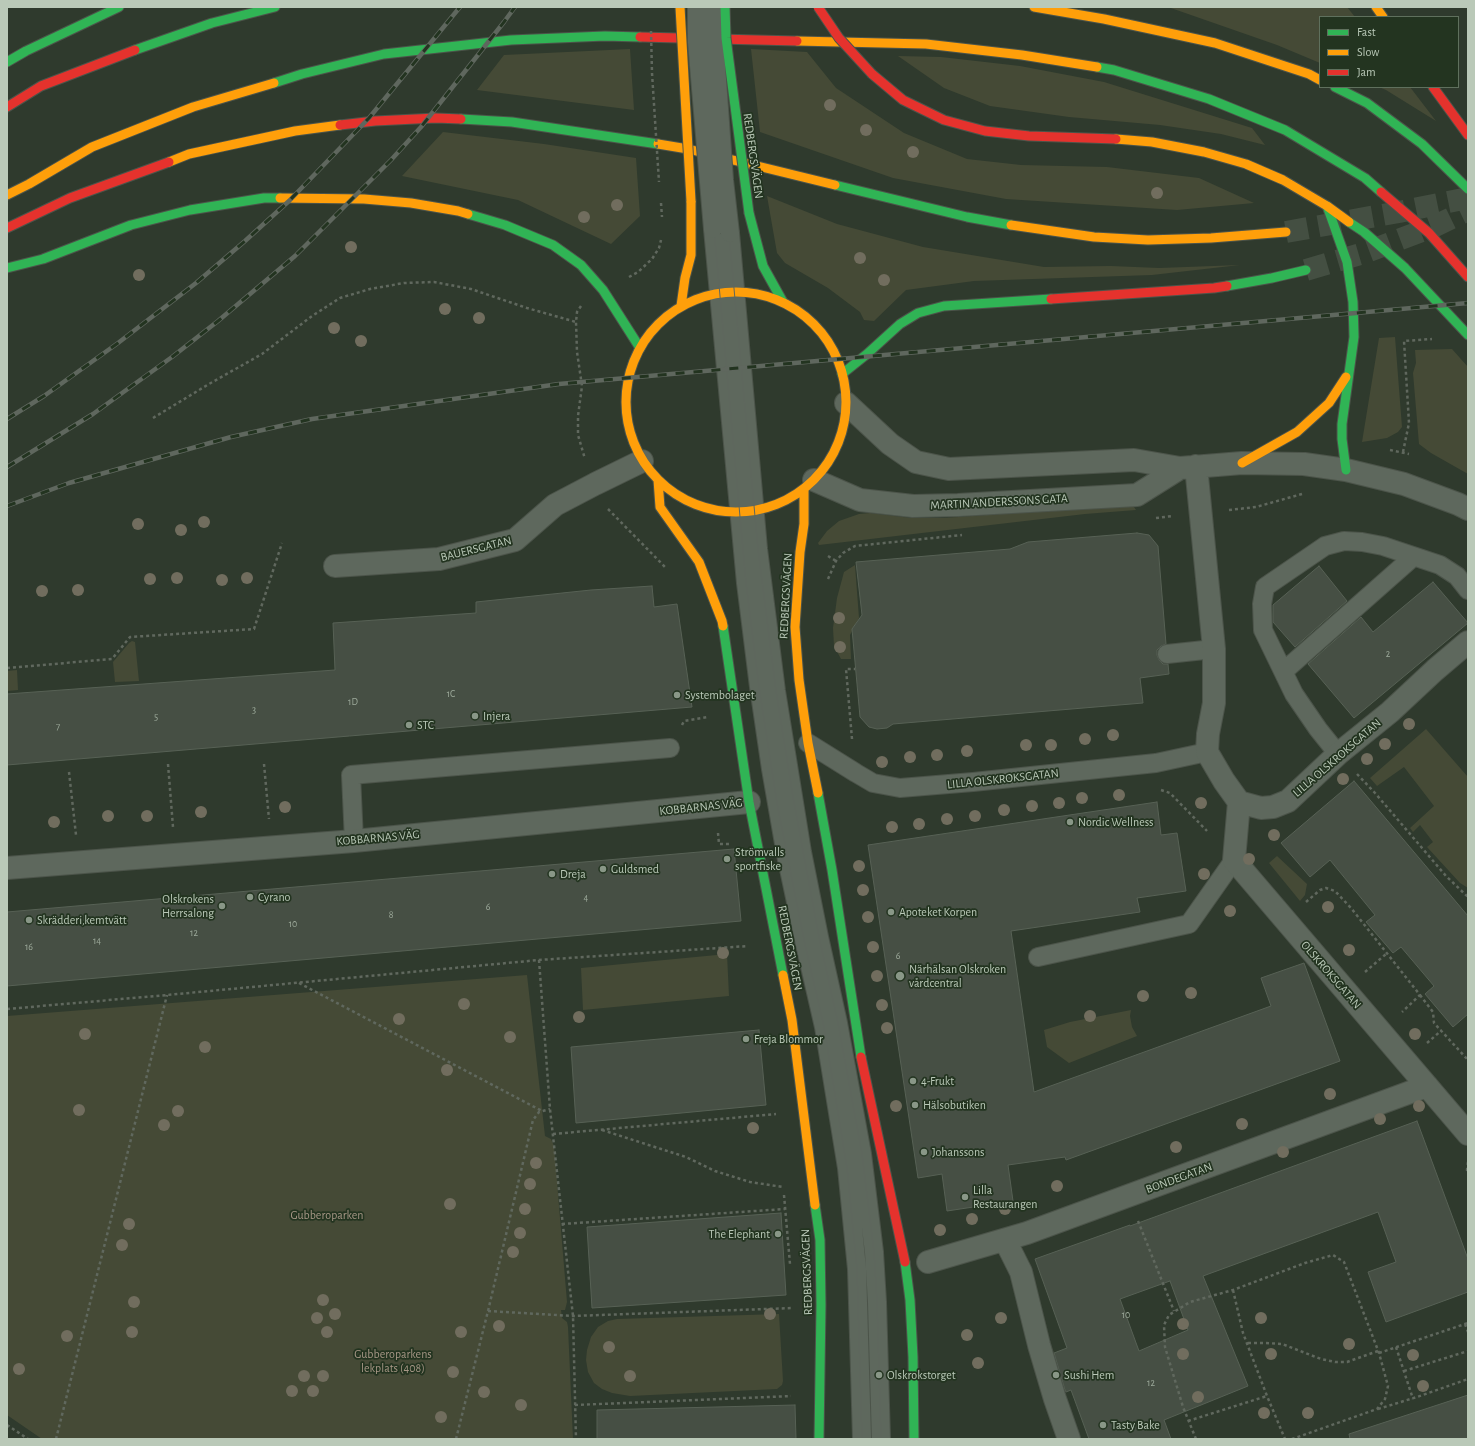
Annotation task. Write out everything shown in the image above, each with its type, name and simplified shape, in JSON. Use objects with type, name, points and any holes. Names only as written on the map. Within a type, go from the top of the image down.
[{"type":"main road","points":[[7,62],[26,51],[119,7]]},
{"type":"main road","points":[[7,107],[41,86],[120,56],[212,23],[275,7]]},
{"type":"main road","points":[[680,7],[692,224],[690,254],[684,278],[681,306]]},
{"type":"main road","name":"REDBERGSVÄGEN","points":[[725,7],[726,38],[749,213],[763,266],[783,302]]},
{"type":"main road","points":[[818,7],[839,38],[880,82],[903,100],[944,120],[993,132],[1029,136],[1097,138],[1152,142],[1204,152],[1254,167],[1283,180],[1327,206],[1364,232],[1405,268],[1468,335]]},
{"type":"main road","points":[[1034,7],[1104,19],[1215,43],[1309,74],[1319,79]]},
{"type":"main road","points":[[1376,7],[1382,16]]},
{"type":"main road","points":[[7,195],[29,184],[92,147],[193,107],[302,74],[384,54],[511,40],[605,36],[926,44],[1022,55],[1114,70],[1209,99],[1285,130],[1365,178],[1429,233],[1468,277]]},
{"type":"main road","points":[[1337,88],[1367,103],[1422,144],[1468,189]]},
{"type":"main road","points":[[1434,88],[1468,135]]},
{"type":"main road","points":[[7,228],[70,198],[189,154],[295,131],[375,121],[436,118],[512,122],[688,149],[910,204],[1024,228],[1094,237],[1148,240],[1211,238],[1286,232]]},
{"type":"main road","points":[[7,268],[43,259],[131,225],[190,210],[264,198],[364,199],[411,203],[458,211],[520,230],[553,245],[581,265],[603,290],[640,348]]},
{"type":"main road","points":[[1327,206],[1347,262],[1353,302],[1354,337],[1342,424],[1342,439],[1346,470]]},
{"type":"main road","points":[[842,374],[868,354],[900,324],[918,313],[944,306],[1214,288],[1272,278],[1306,270]]},
{"type":"main road","name":"REDBERGSVÄGEN","points":[[727,292],[757,294],[783,302],[814,324],[826,339],[836,356],[842,374],[846,403],[843,430],[832,457],[809,484],[779,504],[746,511],[714,510],[693,504],[674,494],[658,480],[642,462],[634,445],[627,421],[626,396],[630,372],[640,348],[657,324],[681,306],[727,292]]},
{"type":"main road","points":[[1242,463],[1297,432],[1329,403],[1348,372]]},
{"type":"main road","name":"REDBERGSVÄGEN","points":[[658,480],[660,507],[699,562],[722,620],[749,802],[792,1020],[820,1240],[821,1305],[819,1439]]},
{"type":"main road","name":"REDBERGSVÄGEN","points":[[809,484],[800,559],[795,627],[799,680],[808,743],[832,870],[858,1045],[907,1273],[913,1350],[914,1439]]},
{"type":"street","name":"MARTIN ANDERSSONS GATA","points":[[846,403],[890,444],[916,462],[949,468],[1134,460],[1188,467],[1242,463],[1304,464],[1346,470],[1404,484],[1468,509]]},
{"type":"street","name":"BAUERSGATAN","points":[[335,566],[439,559],[515,540],[555,505],[642,462]]},
{"type":"street","name":"MARTIN ANDERSSONS GATA","points":[[809,484],[860,500],[913,506],[958,505],[1137,495],[1188,467]]},
{"type":"street","points":[[1188,467],[1214,649],[1214,703],[1208,734],[1207,752],[1224,781],[1240,802],[1234,860]]},
{"type":"street","name":"LILLA OLSKROKSGATAN","points":[[1240,802],[1262,808],[1273,807],[1288,800],[1338,754],[1390,712],[1435,670],[1468,642]]},
{"type":"street","name":"KOBBARNAS VÄG","points":[[7,868],[354,840],[749,802]]},
{"type":"street","name":"OLSKROKSGATAN","points":[[1234,860],[1468,1134]]},
{"type":"street","name":"BONDEGATAN","points":[[928,1262],[1027,1233],[1426,1086]]},
{"type":"street","points":[[1005,1240],[1021,1272],[1039,1345],[1069,1439]]},
{"type":"lane","points":[[697,7],[697,42],[721,231],[746,511],[766,618],[791,790],[819,937],[838,1023],[862,1154],[874,1252],[877,1302],[880,1439]]},
{"type":"lane","points":[[712,7],[724,180],[721,231]]},
{"type":"lane","points":[[746,511],[744,550],[746,582],[772,776],[786,855],[824,1027],[847,1168],[857,1269],[862,1439]]},
{"type":"lane","points":[[1338,754],[1318,729],[1294,694],[1263,630],[1262,604],[1265,587],[1325,546],[1344,541],[1362,542],[1383,546],[1440,565],[1457,576],[1468,590]]},
{"type":"lane","points":[[1284,671],[1413,557]]},
{"type":"lane","points":[[1167,654],[1214,649]]},
{"type":"lane","name":"LILLA OLSKROKSGATAN","points":[[808,743],[873,782],[900,788],[1156,763],[1207,752]]},
{"type":"lane","points":[[354,840],[352,775],[670,748]]},
{"type":"lane","points":[[1038,957],[1189,924],[1234,860]]},
{"type":"path","points":[[651,29],[652,73],[660,187]]},
{"type":"path","points":[[661,202],[662,224]]},
{"type":"path","points":[[662,238],[659,248],[652,259],[638,272],[603,290],[582,304],[578,312],[576,322],[577,352],[582,386],[578,416],[578,434],[595,484],[607,508],[668,569]]},
{"type":"path","points":[[153,418],[262,354],[312,316],[340,298],[370,288],[404,283],[434,282],[471,289],[527,308],[576,322]]},
{"type":"path","points":[[1403,452],[1409,423],[1404,341],[1425,340]]},
{"type":"path","points":[[7,668],[112,660],[130,637],[254,629],[282,543]]},
{"type":"path","points":[[856,669],[846,670],[856,773]]},
{"type":"path","points":[[1338,754],[1375,793],[1446,876],[1468,897]]},
{"type":"path","points":[[168,764],[174,834]]},
{"type":"path","points":[[264,764],[270,826]]},
{"type":"path","points":[[69,772],[76,842]]},
{"type":"path","points":[[1156,788],[1170,793],[1234,860]]},
{"type":"path","points":[[715,805],[719,844],[733,844]]},
{"type":"path","points":[[1286,921],[1320,890],[1326,888],[1335,891],[1351,908],[1433,1012],[1434,1023],[1468,1060]]},
{"type":"path","points":[[7,1009],[167,996],[539,960],[752,945],[776,941]]},
{"type":"path","points":[[539,960],[550,1110],[572,1316],[576,1439]]},
{"type":"path","points":[[299,983],[542,1111]]},
{"type":"path","points":[[1380,1032],[1420,995]]},
{"type":"path","points":[[56,1439],[167,996]]},
{"type":"path","points":[[456,1439],[533,1120],[539,1112],[550,1110]]},
{"type":"path","points":[[553,1134],[776,1114],[777,1121]]},
{"type":"path","points":[[599,1130],[686,1157],[715,1170],[750,1182],[783,1187]]},
{"type":"path","points":[[1468,1161],[1468,1174]]},
{"type":"path","points":[[782,1179],[791,1270]]},
{"type":"path","points":[[562,1224],[785,1209]]},
{"type":"path","points":[[1139,1222],[1174,1312]]},
{"type":"path","points":[[1196,1439],[1188,1420],[1165,1347],[1164,1325],[1169,1314],[1190,1302],[1233,1290],[1305,1263],[1333,1255],[1344,1262],[1379,1352],[1388,1386],[1385,1399],[1377,1409]]},
{"type":"path","points":[[1233,1290],[1243,1333],[1248,1343],[1266,1396],[1285,1439]]},
{"type":"path","points":[[488,1311],[572,1316],[794,1308],[821,1305]]},
{"type":"path","points":[[1248,1343],[1266,1342],[1282,1344],[1322,1359],[1335,1362],[1347,1362],[1467,1323],[1468,1332]]},
{"type":"path","points":[[1396,1347],[1413,1399]]},
{"type":"path","points":[[1404,1371],[1468,1351]]},
{"type":"path","points":[[1292,1439],[1468,1379]]},
{"type":"path","points":[[575,1405],[792,1396]]},
{"type":"path","points":[[1188,1420],[1266,1396]]},
{"type":"path","points":[[7,1425],[28,1439]]},
{"type":"green space","points":[[1168,7],[1347,7],[1354,16],[1319,16],[1319,63],[1277,45]]},
{"type":"green space","points":[[630,49],[634,110],[477,90],[504,55]]},
{"type":"green space","points":[[751,49],[807,52],[836,88],[904,133],[967,159],[1021,165],[1107,167],[1199,178],[1254,203],[1177,210],[1006,199],[893,178],[760,132]]},
{"type":"green space","points":[[898,56],[941,57],[1020,66],[1104,82],[1252,128],[1265,145],[1221,134],[1160,125],[1069,117],[990,106],[944,88]]},
{"type":"green space","points":[[1381,88],[1411,88],[1436,121]]},
{"type":"green space","points":[[443,132],[544,144],[636,158],[640,216],[611,244],[518,200],[402,176]]},
{"type":"green space","points":[[767,196],[837,224],[923,247],[1044,267],[1111,266],[1159,268],[1240,265],[1152,275],[974,281],[906,290],[874,321],[864,320],[860,312],[828,288],[785,263],[777,253]]},
{"type":"green space","points":[[1395,337],[1402,427],[1398,432],[1387,438],[1362,442],[1379,338]]},
{"type":"green space","points":[[1452,349],[1468,367],[1468,474],[1431,453],[1419,444],[1413,373],[1416,363],[1415,350]]},
{"type":"green space","points":[[1131,506],[1136,510],[1085,514],[819,545],[818,543],[827,531],[839,521],[859,514],[870,513],[911,518],[944,518]]},
{"type":"green space","points":[[855,565],[859,618],[850,635],[851,659],[841,659],[834,646],[833,628],[837,598],[844,572]]},
{"type":"green space","points":[[132,641],[135,642],[139,681],[115,682],[113,662]]},
{"type":"green space","points":[[17,670],[18,690],[7,691],[7,671]]},
{"type":"green space","points":[[1426,729],[1468,777],[1468,888],[1460,883],[1427,847],[1433,842],[1420,825],[1413,832],[1410,828],[1434,806],[1404,767],[1377,786],[1370,778]]},
{"type":"green space","points":[[1277,856],[1307,884],[1305,895],[1300,901],[1269,863]]},
{"type":"green space","points":[[727,954],[729,996],[583,1010],[581,968]]},
{"type":"green space","name":"Gubberoparken","points":[[527,975],[545,1136],[551,1139],[554,1146],[567,1302],[565,1310],[561,1310],[562,1318],[567,1322],[568,1327],[573,1439],[42,1439],[7,1415],[7,1016]]},
{"type":"green space","points":[[1131,1010],[1130,1016],[1132,1027],[1137,1036],[1069,1063],[1047,1047],[1044,1030],[1070,1022]]},
{"type":"green space","points":[[779,1314],[783,1381],[782,1385],[777,1389],[630,1396],[612,1393],[602,1389],[594,1383],[588,1372],[586,1360],[591,1337],[598,1327],[608,1321],[617,1319]]},
{"type":"building","points":[[1137,533],[1149,535],[1158,546],[1166,644],[1157,650],[1157,655],[1163,664],[1168,664],[1169,674],[1140,678],[1143,703],[893,724],[887,728],[877,729],[869,727],[860,717],[852,629],[862,615],[856,562],[1010,549],[1028,542]]},
{"type":"building","points":[[1319,566],[1347,601],[1295,647],[1273,622],[1273,605]]},
{"type":"building","points":[[1433,582],[1468,623],[1354,718],[1308,664],[1361,617],[1373,632]]},
{"type":"building","points":[[652,586],[654,607],[677,604],[692,707],[7,765],[7,694],[335,670],[333,623],[476,613],[476,602],[591,590]]},
{"type":"building","points":[[1354,781],[1468,916],[1468,1014],[1453,1027],[1425,994],[1434,986],[1401,947],[1393,953],[1366,922],[1375,915],[1330,860],[1310,877],[1281,843]]},
{"type":"building","points":[[1157,802],[1161,835],[1177,833],[1186,891],[1137,898],[1140,912],[1011,931],[1034,1092],[1271,1006],[1261,978],[1304,963],[1340,1061],[1066,1160],[1065,1157],[1008,1165],[1013,1201],[947,1211],[942,1174],[918,1178],[868,845]]},
{"type":"building","points":[[734,849],[741,921],[7,986],[7,912]]},
{"type":"building","points":[[759,1030],[766,1105],[576,1123],[571,1047]]},
{"type":"building","points":[[1417,1121],[1468,1259],[1468,1292],[1386,1322],[1368,1272],[1396,1262],[1378,1212],[1203,1276],[1248,1386],[1164,1420],[1171,1439],[1089,1439],[1071,1390],[1066,1392],[1065,1390],[1054,1353],[1067,1348],[1035,1259],[1130,1226]],"holes":[[[1170,1281],[1188,1330],[1139,1351],[1120,1299]]]},
{"type":"building","points":[[781,1213],[786,1295],[592,1308],[587,1227]]},
{"type":"building","points":[[1468,1395],[1468,1439],[1350,1439],[1349,1434]]},
{"type":"building","points":[[795,1405],[796,1439],[597,1439],[597,1410]]},
{"type":"tunnel","points":[[1286,232],[1468,198]]},
{"type":"tunnel","points":[[1306,270],[1364,253],[1435,226],[1468,210]]},
{"type":"tram line","points":[[697,7],[697,42],[746,583],[759,687],[777,803],[804,940],[824,1027],[847,1168],[857,1269],[862,1439]]},
{"type":"tram line","points":[[712,7],[724,180],[758,549],[776,691],[793,797],[819,937],[838,1023],[862,1154],[874,1252],[881,1439]]},
{"type":"railway","points":[[7,419],[44,396],[118,343],[196,283],[289,201],[369,118],[460,7]]},
{"type":"railway","points":[[7,467],[93,414],[172,357],[218,321],[295,256],[391,160],[421,127],[515,7]]},
{"type":"railway","points":[[7,506],[69,483],[231,437],[312,419],[559,384],[1468,303]]},
{"type":"traffic: fast","points":[[7,62],[26,51],[119,7]]},
{"type":"traffic: fast","points":[[135,50],[212,23],[275,7]]},
{"type":"traffic: fast","points":[[725,7],[726,38],[749,213]]},
{"type":"traffic: fast","points":[[274,83],[302,74],[384,54],[511,40],[605,36],[640,37]]},
{"type":"traffic: fast","points":[[1097,67],[1114,70],[1209,99],[1285,130],[1365,178],[1381,192]]},
{"type":"traffic: fast","points":[[1337,88],[1367,103],[1422,144],[1468,189]]},
{"type":"traffic: fast","points":[[461,119],[512,122],[658,144]]},
{"type":"traffic: fast","points":[[835,185],[967,217],[1011,225]]},
{"type":"traffic: fast","points":[[7,268],[43,259],[131,225],[190,210],[264,198],[280,198]]},
{"type":"traffic: fast","points":[[1327,206],[1347,262],[1353,302],[1354,337],[1342,424],[1342,439],[1346,470]]},
{"type":"traffic: fast","points":[[749,213],[763,266],[783,302]]},
{"type":"traffic: fast","points":[[468,214],[505,225],[553,245],[581,265],[603,290],[640,348]]},
{"type":"traffic: fast","points":[[1349,222],[1364,232],[1405,268],[1468,335]]},
{"type":"traffic: fast","points":[[1227,286],[1306,270]]},
{"type":"traffic: fast","points":[[842,374],[900,324],[918,313],[944,306],[1051,299]]},
{"type":"traffic: fast","points":[[723,626],[749,802],[783,975]]},
{"type":"traffic: fast","points":[[818,793],[832,870],[861,1057]]},
{"type":"traffic: fast","points":[[815,1205],[820,1240],[821,1305],[819,1439]]},
{"type":"traffic: fast","points":[[905,1262],[910,1300],[913,1357],[914,1439]]},
{"type":"traffic: slow","points":[[680,7],[691,201]]},
{"type":"traffic: slow","points":[[1034,7],[1104,19],[1215,43],[1309,74],[1319,79]]},
{"type":"traffic: slow","points":[[1376,7],[1382,16]]},
{"type":"traffic: slow","points":[[797,41],[926,44],[1022,55],[1097,67]]},
{"type":"traffic: slow","points":[[7,195],[29,184],[92,147],[193,107],[274,83]]},
{"type":"traffic: slow","points":[[169,162],[189,154],[295,131],[340,125]]},
{"type":"traffic: slow","points":[[1116,139],[1152,142],[1204,152],[1246,164],[1283,180],[1327,206],[1349,222]]},
{"type":"traffic: slow","points":[[658,144],[688,149],[835,185]]},
{"type":"traffic: slow","points":[[280,198],[364,199],[411,203],[468,214]]},
{"type":"traffic: slow","points":[[681,306],[685,278],[691,255],[691,201]]},
{"type":"traffic: slow","points":[[1011,225],[1094,237],[1148,240],[1211,238],[1286,232]]},
{"type":"traffic: slow","points":[[736,292],[757,294],[778,300],[806,317],[814,324],[833,350],[838,360],[844,381],[846,402],[844,423],[838,444],[821,472],[814,480],[788,499],[778,504],[757,510],[736,512],[715,510],[694,504],[666,487],[658,480],[639,454],[634,444],[628,423],[626,402],[628,381],[634,360],[651,332],[658,324],[684,305],[694,300],[715,294],[736,292]]},
{"type":"traffic: slow","points":[[1242,463],[1297,432],[1329,403],[1346,377]]},
{"type":"traffic: slow","points":[[658,480],[660,507],[699,562],[723,626]]},
{"type":"traffic: slow","points":[[804,489],[804,524],[800,552],[795,627],[799,680],[808,743],[818,793]]},
{"type":"traffic: slow","points":[[783,975],[792,1020],[815,1205]]},
{"type":"traffic: jam","points":[[818,7],[839,38],[872,74]]},
{"type":"traffic: jam","points":[[640,37],[797,41]]},
{"type":"traffic: jam","points":[[7,107],[41,86],[135,50]]},
{"type":"traffic: jam","points":[[872,74],[903,100],[944,120],[985,131],[1029,136],[1116,139]]},
{"type":"traffic: jam","points":[[1434,88],[1468,135]]},
{"type":"traffic: jam","points":[[340,125],[375,121],[436,118],[461,119]]},
{"type":"traffic: jam","points":[[7,228],[70,198],[169,162]]},
{"type":"traffic: jam","points":[[1381,192],[1429,233],[1468,277]]},
{"type":"traffic: jam","points":[[1051,299],[1227,286]]},
{"type":"traffic: jam","points":[[861,1057],[905,1262]]},
{"type":"place","name":"Systembolaget","points":[[677,695]]},
{"type":"place","name":"Injera","points":[[475,716]]},
{"type":"place","name":"STC","points":[[409,725]]},
{"type":"place","name":"Nordic Wellness","points":[[1070,822]]},
{"type":"place","name":"Strömvalls sportfiske","points":[[727,859]]},
{"type":"place","name":"Guldsmed","points":[[603,869]]},
{"type":"place","name":"Dreja","points":[[552,874]]},
{"type":"place","name":"Cyrano","points":[[250,897]]},
{"type":"place","name":"Olskrokens Herrsalong","points":[[222,906]]},
{"type":"place","name":"Apoteket Korpen","points":[[891,912]]},
{"type":"place","name":"Skrädderi,kemtvätt","points":[[29,920]]},
{"type":"place","name":"Närhälsan Olskroken vårdcentral","points":[[900,976]]},
{"type":"place","name":"Freja Blommor","points":[[746,1039]]},
{"type":"place","name":"4-Frukt","points":[[913,1081]]},
{"type":"place","name":"Hälsobutiken","points":[[915,1105]]},
{"type":"place","name":"Johanssons","points":[[924,1152]]},
{"type":"place","name":"Lilla Restaurangen","points":[[965,1197]]},
{"type":"place","name":"The Elephant","points":[[778,1234]]},
{"type":"place","name":"Olskrokstorget","points":[[879,1375]]},
{"type":"place","name":"Sushi Hem","points":[[1056,1375]]},
{"type":"place","name":"Tasty Bake","points":[[1103,1425]]},
{"type":"park label","name":"Gubberoparkens lekplats (408)","points":[[393,1361]]}]
